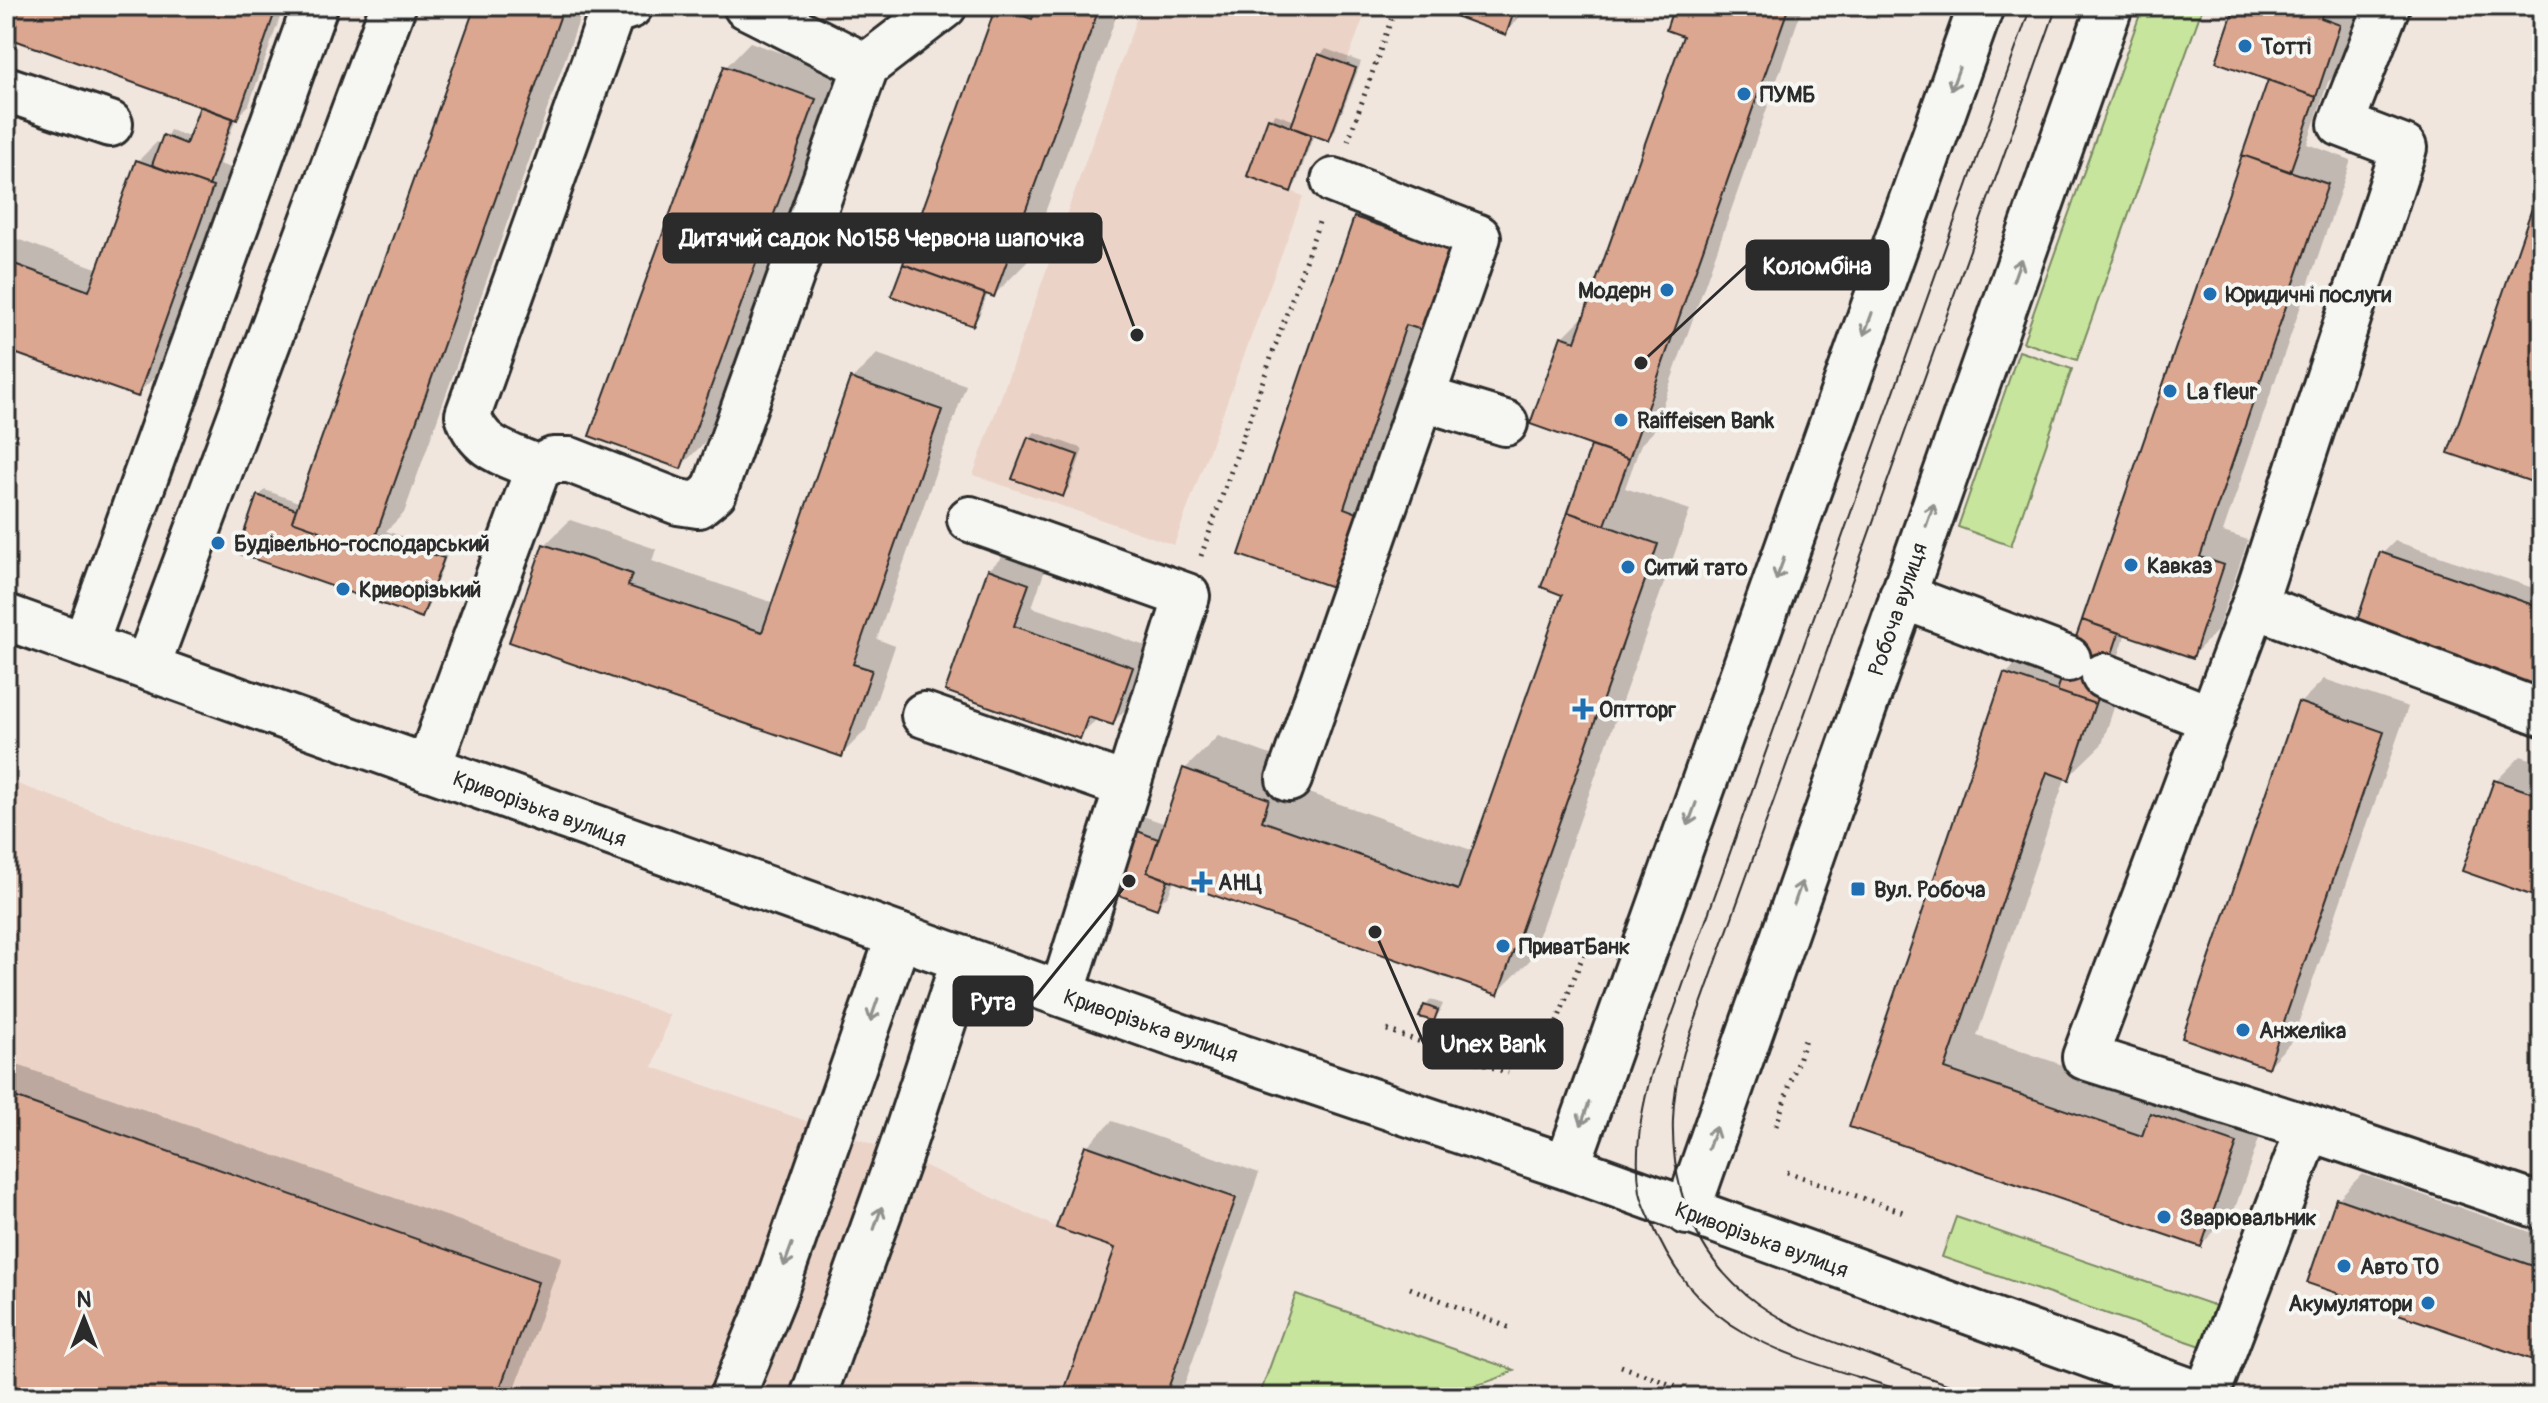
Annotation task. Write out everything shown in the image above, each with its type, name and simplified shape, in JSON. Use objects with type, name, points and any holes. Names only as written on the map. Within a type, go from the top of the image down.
[{"type":"main road","points":[[85,645],[315,6]]},
{"type":"main road","points":[[147,667],[393,6]]},
{"type":"main road","points":[[538,468],[484,443],[473,430],[468,415],[612,12],[630,6]]},
{"type":"main road","points":[[746,6],[866,66]]},
{"type":"main road","points":[[428,768],[538,468],[553,460],[570,460],[678,502],[698,505],[714,492],[866,66],[944,6]]},
{"type":"main road","points":[[1567,1167],[1981,6]]},
{"type":"main road","name":"Робоча вулиця","points":[[1687,1212],[2110,6]]},
{"type":"main road","points":[[2387,6],[2341,124],[2404,148],[2254,605],[2085,1057],[2542,1207]]},
{"type":"main road","points":[[6,89],[110,124]]},
{"type":"main road","points":[[1289,779],[1478,237],[1334,181]]},
{"type":"main road","points":[[1422,398],[1505,423]]},
{"type":"main road","points":[[970,519],[1187,596],[1062,994]]},
{"type":"main road","points":[[1902,596],[2212,719]]},
{"type":"main road","points":[[2254,605],[2542,713]]},
{"type":"main road","name":"Криворізька вулиця","points":[[6,617],[1062,994],[1567,1167],[2206,1397]]},
{"type":"main road","points":[[924,715],[1127,786]]},
{"type":"main road","points":[[732,1397],[778,1283],[899,936]]},
{"type":"main road","points":[[813,1397],[895,1169],[964,959]]},
{"type":"main road","points":[[2206,1397],[2309,1128]]},
{"type":"path","points":[[1199,563],[1396,6]]},
{"type":"path","points":[[1548,1045],[1589,940]]},
{"type":"path","points":[[1387,1030],[1508,1073]]},
{"type":"path","points":[[1776,1126],[1806,1036]]},
{"type":"path","points":[[1787,1172],[1906,1213]]},
{"type":"path","points":[[1410,1288],[1513,1329]]},
{"type":"path","points":[[1621,1366],[1704,1397]]},
{"type":"shaded area","points":[[1141,6],[1368,6],[1346,64],[1356,68],[1329,141],[1311,135],[1291,191],[1303,196],[1174,545],[973,475]]},
{"type":"shaded area","points":[[6,780],[670,1015],[653,1067],[900,1154],[1056,1227],[1085,1145],[1236,1198],[1165,1397],[6,1397]]},
{"type":"green space","points":[[2143,6],[2203,6],[2077,360],[2023,342]]},
{"type":"green space","points":[[2019,351],[2072,369],[2011,546],[1958,527]]},
{"type":"green space","points":[[1956,1217],[2216,1306],[2201,1346],[1942,1257]]},
{"type":"green space","points":[[1296,1294],[1514,1370],[1491,1381],[1428,1393],[1259,1397]]},
{"type":"building","points":[[6,6],[277,6],[237,120],[6,37]]},
{"type":"building","points":[[475,6],[564,6],[371,549],[292,521]]},
{"type":"building","points":[[996,6],[1032,19],[1037,6],[1100,6],[994,297],[903,264]]},
{"type":"building","points":[[1428,6],[1516,6],[1506,35]]},
{"type":"building","points":[[1674,6],[1789,6],[1629,459],[1530,424],[1561,336],[1575,341],[1683,36],[1666,30]]},
{"type":"building","points":[[2235,6],[2325,6],[2321,18],[2340,25],[2316,97],[2216,62]]},
{"type":"building","points":[[1318,54],[1356,68],[1329,141],[1291,127]]},
{"type":"building","points":[[724,66],[816,99],[681,469],[589,436]]},
{"type":"building","points":[[2268,80],[2316,97],[2290,172],[2242,155]]},
{"type":"building","points":[[200,106],[233,118],[209,186],[152,165],[163,135],[186,144]]},
{"type":"building","points":[[1268,118],[1311,135],[1291,192],[1247,176]]},
{"type":"building","points":[[2242,155],[2328,184],[2200,557],[2224,565],[2193,658],[2082,620]]},
{"type":"building","points":[[136,160],[213,187],[138,397],[6,350],[6,261],[89,291]]},
{"type":"building","points":[[2542,179],[2542,453],[2532,482],[2448,453]]},
{"type":"building","points":[[1354,217],[1453,250],[1425,331],[1406,325],[1344,508],[1360,514],[1335,588],[1239,555]]},
{"type":"building","points":[[903,264],[985,294],[973,326],[891,296]]},
{"type":"building","points":[[850,378],[942,410],[853,664],[872,670],[842,757],[509,642],[543,544],[632,574],[628,586],[762,632]]},
{"type":"building","points":[[1028,437],[1078,455],[1063,497],[1012,479]]},
{"type":"building","points":[[1591,446],[1629,459],[1605,525],[1568,512]]},
{"type":"building","points":[[257,495],[296,509],[292,521],[371,549],[376,535],[444,558],[422,618],[237,553]]},
{"type":"building","points":[[1568,512],[1658,544],[1498,995],[1147,872],[1183,768],[1269,799],[1262,821],[1458,890],[1562,595],[1541,587]]},
{"type":"building","points":[[2380,552],[2542,608],[2542,692],[2355,627]]},
{"type":"building","points":[[988,569],[1029,584],[1014,626],[1133,667],[1113,725],[1088,717],[1080,739],[945,691]]},
{"type":"building","points":[[2082,620],[2119,633],[2095,704],[2057,691]]},
{"type":"building","points":[[2004,673],[2095,704],[2069,780],[2047,772],[1945,1069],[2142,1136],[2150,1113],[2237,1143],[2201,1247],[1849,1127]]},
{"type":"building","points":[[2298,702],[2384,732],[2268,1068],[2182,1038]]},
{"type":"building","points":[[2494,780],[2542,796],[2542,899],[2462,871]]},
{"type":"building","points":[[1125,826],[1158,839],[1147,872],[1168,880],[1157,909],[1102,889]]},
{"type":"building","points":[[1424,1005],[1438,1010],[1434,1021],[1419,1017]]},
{"type":"building","points":[[6,1094],[538,1282],[497,1397],[6,1397]]},
{"type":"building","points":[[1085,1145],[1236,1198],[1165,1397],[1062,1397],[1115,1248],[1056,1228]]},
{"type":"building","points":[[2336,1198],[2542,1269],[2542,1363],[2307,1283]]},
{"type":"tram line","points":[[1919,1397],[1788,1354],[1730,1324],[1701,1300],[1668,1256],[1645,1207],[1638,1177],[1638,1147],[1652,1072],[2031,6]]},
{"type":"tram line","points":[[1984,1397],[1826,1339],[1758,1304],[1731,1280],[1709,1253],[1692,1223],[1674,1156],[1673,1121],[1676,1086],[1684,1052],[2057,6]]},
{"type":"place","name":"Тотті","points":[[2245,46]]},
{"type":"place","name":"ПУМБ","points":[[1744,94]]},
{"type":"place","name":"Модерн","points":[[1667,290]]},
{"type":"place","name":"Юридичні послуги","points":[[2210,294]]},
{"type":"place","name":"Дитячий садок №158 Червона шапочка","points":[[1137,335]]},
{"type":"place","name":"Коломбіна","points":[[1641,363]]},
{"type":"place","name":"La fleur","points":[[2170,391]]},
{"type":"place","name":"Raiffeisen Bank","points":[[1621,420]]},
{"type":"place","name":"Будівельно-господарський","points":[[218,543]]},
{"type":"place","name":"Кавказ","points":[[2131,565]]},
{"type":"place","name":"Ситий тато","points":[[1628,567]]},
{"type":"place","name":"Криворізький","points":[[343,589]]},
{"type":"place","name":"Оптторг","points":[[1583,709]]},
{"type":"place","name":"Рута","points":[[1129,881]]},
{"type":"place","name":"АНЦ","points":[[1202,882]]},
{"type":"place","name":"Вул. Робоча","points":[[1858,889]]},
{"type":"place","name":"Unex Bank","points":[[1375,932]]},
{"type":"place","name":"ПриватБанк","points":[[1503,946]]},
{"type":"place","name":"Анжеліка","points":[[2243,1030]]},
{"type":"place","name":"Зварювальник","points":[[2164,1217]]},
{"type":"place","name":"Авто ТО","points":[[2344,1266]]},
{"type":"place","name":"Акумулятори","points":[[2428,1303]]}]
